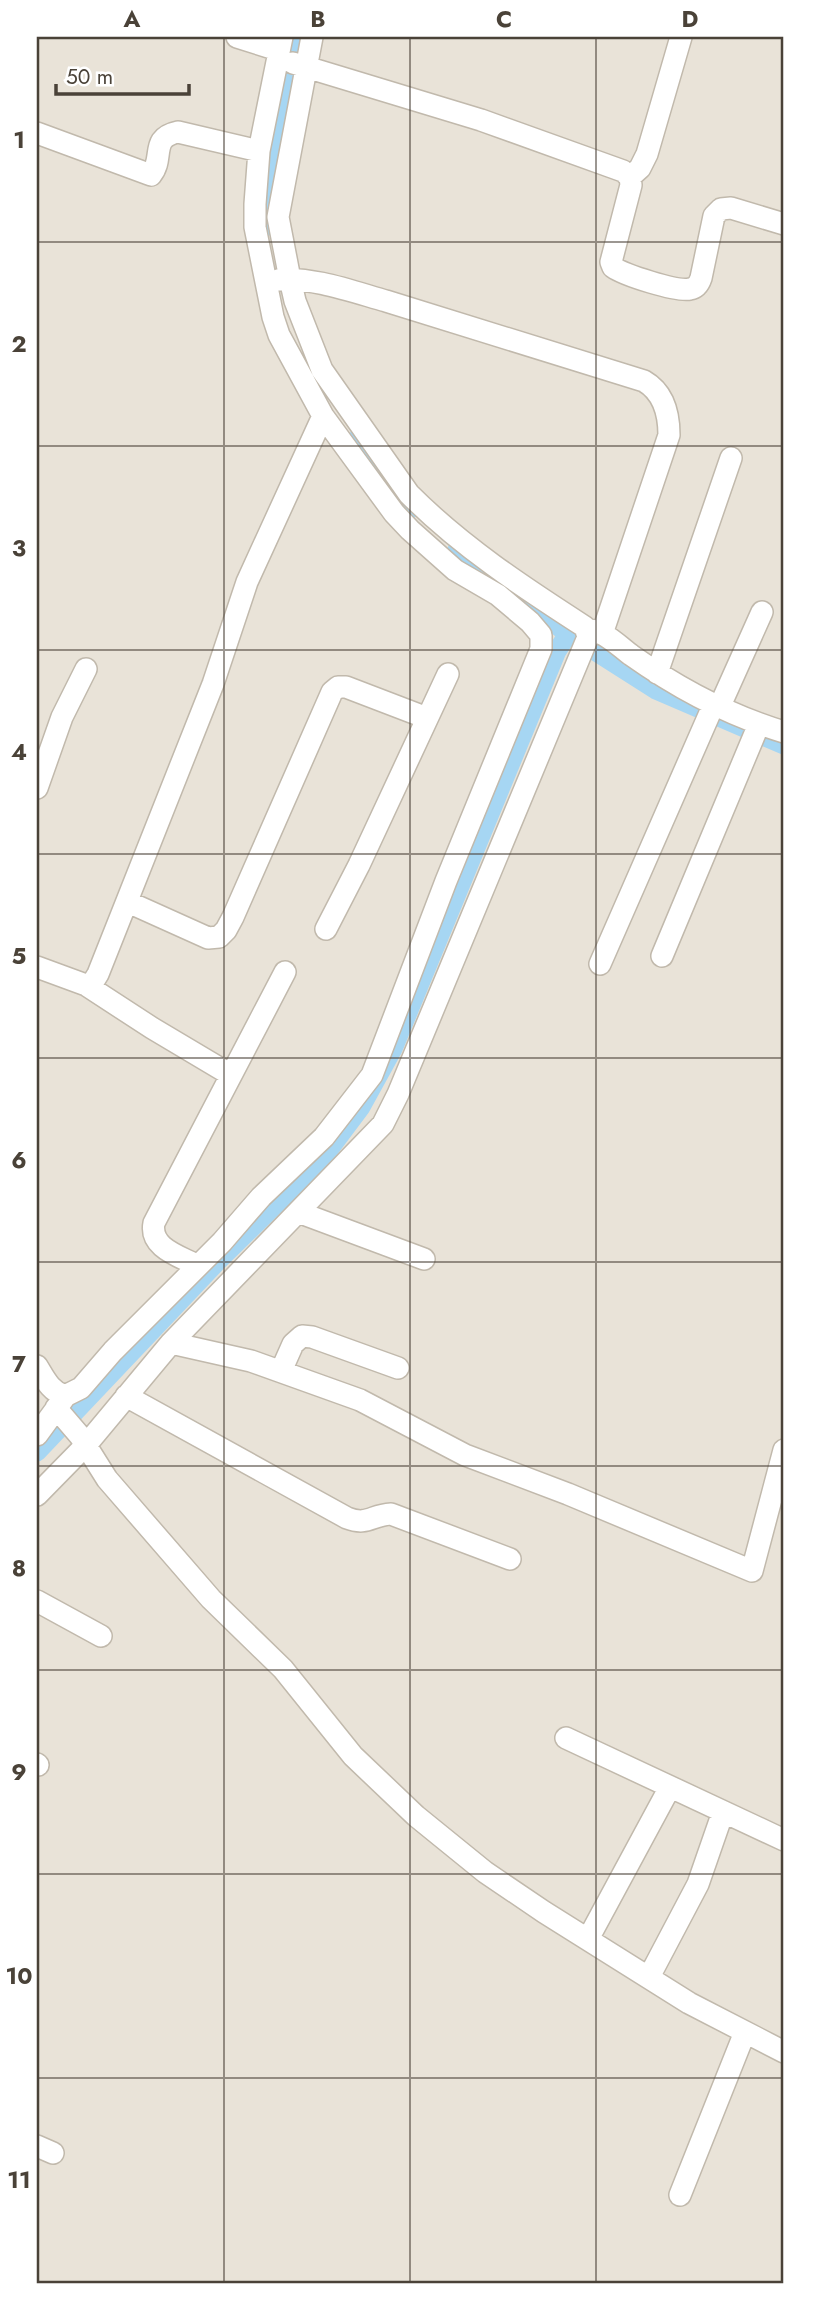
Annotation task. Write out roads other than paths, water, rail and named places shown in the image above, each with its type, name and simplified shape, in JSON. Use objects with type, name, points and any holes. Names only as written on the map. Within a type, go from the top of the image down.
[{"type":"street","points":[[237,37],[623,171],[630,177],[631,185],[611,262],[613,268],[626,274],[681,289],[691,289],[698,285],[701,278],[714,216],[721,209],[731,208],[784,224]]},
{"type":"street","points":[[312,37],[287,56],[259,151],[255,227],[279,280],[295,301],[322,370],[409,494],[503,574],[590,639],[657,673],[712,711],[755,732],[784,733]]},
{"type":"street","points":[[630,177],[640,168],[647,154],[681,37]]},
{"type":"street","points":[[37,1435],[113,1351],[324,1136],[372,1076],[446,881],[541,649],[541,635],[530,622],[498,595],[455,570],[410,530],[323,416],[279,335],[273,317],[279,280],[278,216],[287,56]]},
{"type":"street","points":[[37,133],[151,175],[156,169],[160,142],[168,134],[178,132],[259,151]]},
{"type":"street","points":[[37,1495],[171,1343],[383,1124],[590,639],[670,435],[669,421],[655,388],[645,381],[345,289],[279,280]]},
{"type":"street","points":[[86,985],[98,974],[128,902],[213,684],[247,582],[323,416]]},
{"type":"street","points":[[657,673],[730,458]]},
{"type":"street","points":[[600,964],[712,711],[762,612]]},
{"type":"street","points":[[37,788],[62,717],[86,669]]},
{"type":"street","points":[[326,929],[359,865],[448,674]]},
{"type":"street","points":[[128,902],[208,938],[219,937],[233,917],[332,692],[338,687],[359,690],[427,719]]},
{"type":"street","points":[[662,956],[755,732]]},
{"type":"street","points":[[37,967],[86,985],[231,1075]]},
{"type":"street","points":[[198,1266],[156,1241],[152,1233],[154,1223],[285,972]]},
{"type":"street","points":[[298,1212],[424,1259]]},
{"type":"street","points":[[281,1371],[293,1344],[302,1336],[312,1337],[398,1368]]},
{"type":"street","points":[[171,1343],[281,1371],[360,1400],[465,1455],[568,1493],[752,1571],[784,1450]]},
{"type":"street","points":[[37,1366],[107,1479],[211,1599],[294,1681],[353,1756],[416,1816],[485,1872],[588,1939],[689,2003],[784,2053]]},
{"type":"street","points":[[126,1396],[347,1518],[367,1522],[381,1515],[391,1514],[510,1559]]},
{"type":"street","points":[[37,1601],[101,1636]]},
{"type":"street","points":[[566,1738],[784,1840]]},
{"type":"street","points":[[588,1939],[670,1787]]},
{"type":"street","points":[[649,1977],[698,1884],[723,1812]]},
{"type":"street","points":[[680,2195],[746,2032]]},
{"type":"waterway","points":[[273,227],[271,170],[300,37]]},
{"type":"waterway","points":[[358,438],[384,479],[410,509]]},
{"type":"waterway","points":[[457,550],[568,634],[656,690],[784,745]]},
{"type":"waterway","points":[[37,1452],[217,1262],[322,1159],[361,1107],[393,1049],[557,651],[568,634]]}]
